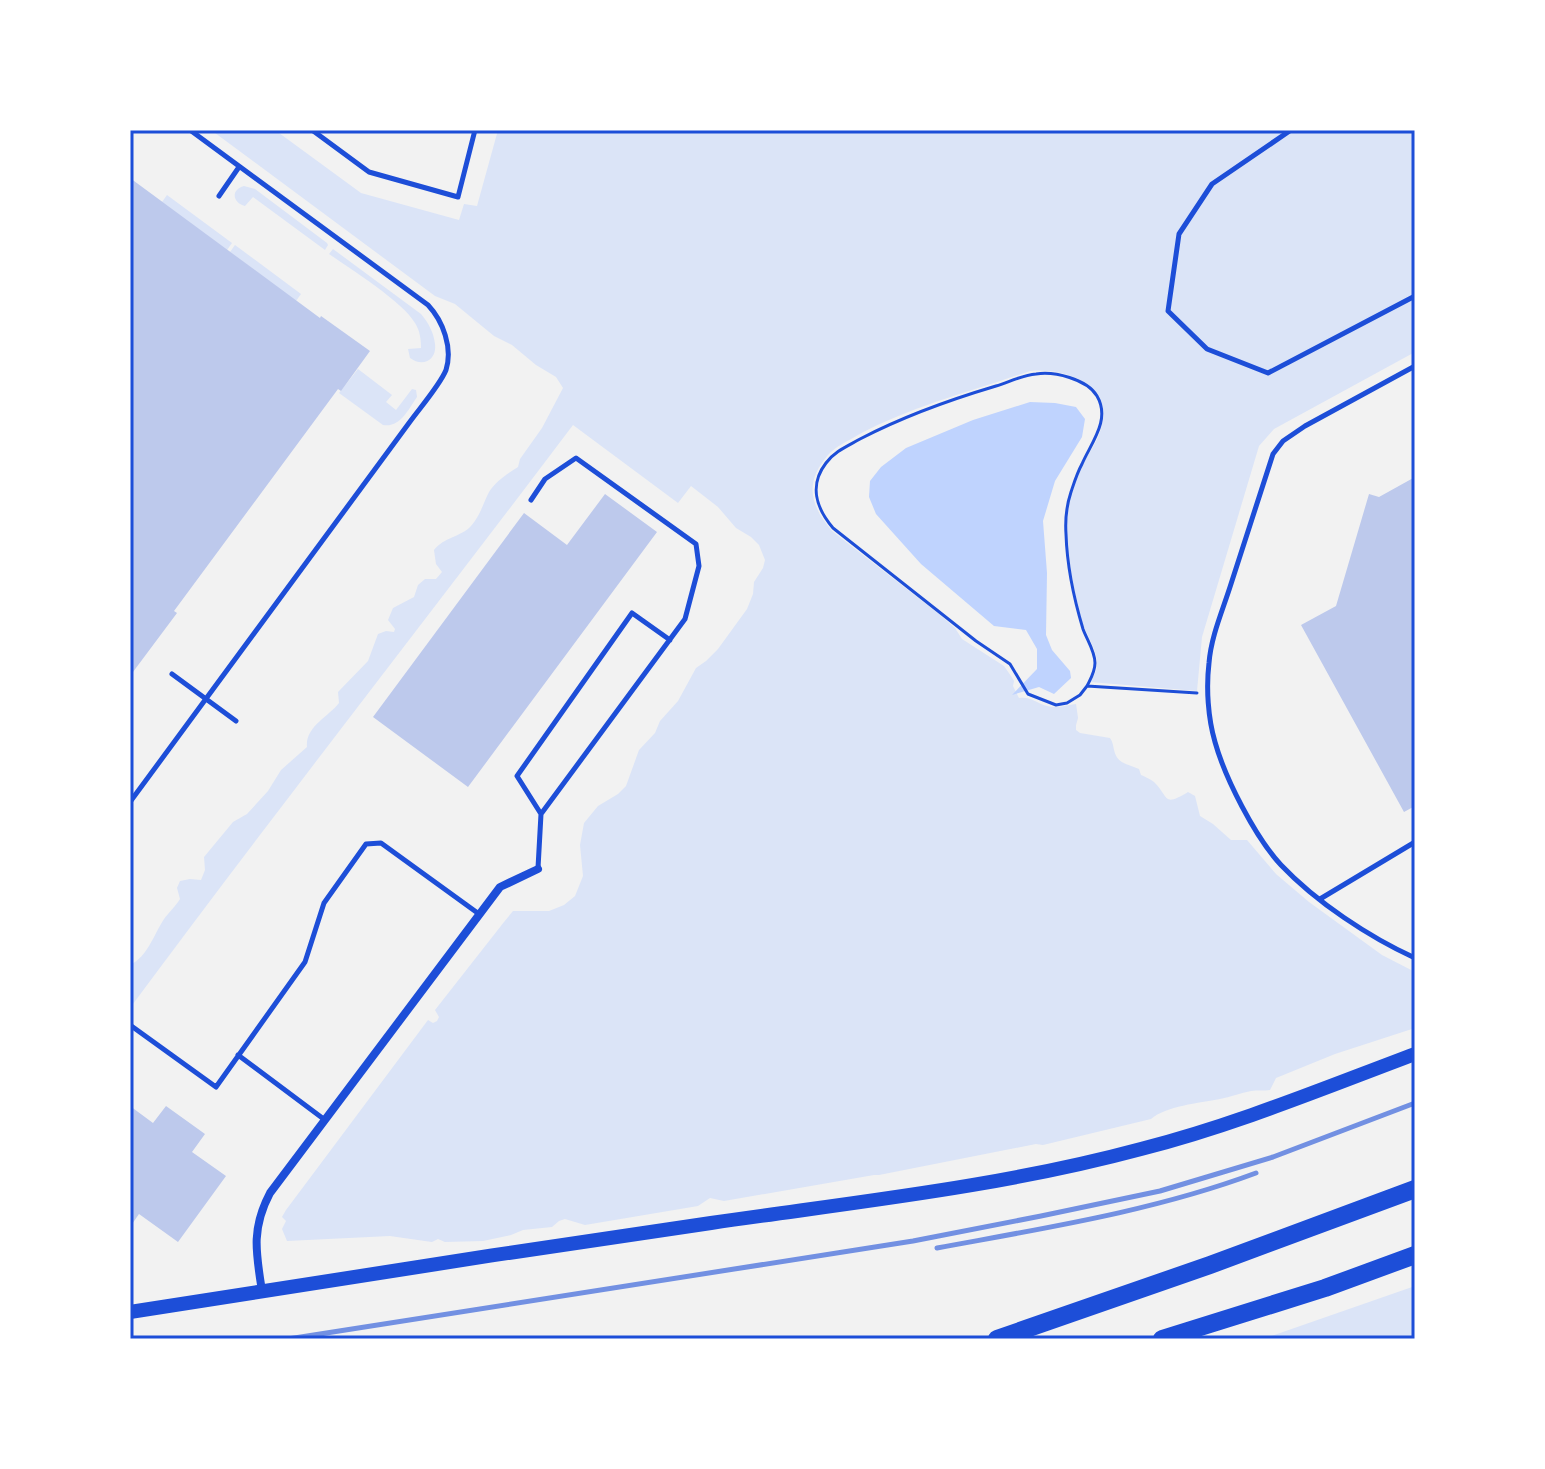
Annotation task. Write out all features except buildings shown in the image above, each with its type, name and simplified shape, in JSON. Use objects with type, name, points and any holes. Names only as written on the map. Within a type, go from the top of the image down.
[{"type":"highway","points":[[997,1339],[1415,1189]]},
{"type":"highway","points":[[1162,1339],[1325,1288],[1415,1255]]},
{"type":"main road","points":[[130,1312],[1044,1173],[1182,1138],[1294,1101],[1415,1054]]},
{"type":"street","points":[[262,1291],[255,1249],[261,1210],[270,1193],[500,887],[538,869]]},
{"type":"lane","points":[[130,802],[445,373],[448,361],[446,336],[428,305],[190,130]]},
{"type":"lane","points":[[312,130],[369,172],[458,197],[475,130]]},
{"type":"lane","points":[[1291,130],[1212,184],[1179,234],[1168,311],[1207,349],[1268,373],[1415,296]]},
{"type":"lane","points":[[219,196],[239,167]]},
{"type":"lane","points":[[1415,366],[1305,426],[1283,441],[1273,454],[1212,644],[1208,681],[1215,741],[1251,820],[1270,852],[1320,899],[1372,936],[1415,958]]},
{"type":"lane","points":[[531,500],[545,479],[576,458],[696,544],[699,566],[685,619],[541,814],[538,869]]},
{"type":"lane","points":[[541,814],[517,776],[632,613],[670,640]]},
{"type":"lane","points":[[172,674],[236,721]]},
{"type":"lane","points":[[1320,899],[1415,842]]},
{"type":"lane","points":[[130,1025],[216,1087],[305,962],[324,903],[366,844],[381,843],[479,914]]},
{"type":"lane","points":[[238,1055],[326,1120]]},
{"type":"path","points":[[1035,374],[1051,374],[1087,386],[1096,396],[1101,423],[1082,464],[1065,514],[1076,603],[1094,656],[1095,665],[1087,686],[1067,703],[1056,705],[1028,694],[1010,664],[976,641],[823,517],[815,490],[825,464],[836,452],[892,422],[1035,374]]},
{"type":"path","points":[[1087,686],[1197,693]]},
{"type":"shaded area","points":[[211,130],[275,130],[361,193],[459,220],[464,204],[477,206],[498,130],[1415,130],[1415,352],[1274,429],[1259,446],[1202,637],[1197,691],[1090,682],[1097,659],[1081,619],[1068,550],[1067,521],[1074,485],[1101,430],[1103,410],[1099,398],[1081,381],[1056,372],[1030,371],[900,416],[858,435],[831,452],[815,475],[813,494],[819,512],[832,531],[939,614],[962,639],[1004,666],[1014,681],[1019,698],[1051,707],[1076,704],[1076,730],[1110,738],[1115,755],[1139,769],[1141,775],[1154,782],[1170,800],[1188,792],[1195,796],[1200,816],[1231,840],[1247,840],[1276,874],[1309,902],[1382,955],[1415,972],[1415,1028],[1335,1054],[1276,1078],[1270,1090],[1251,1091],[1183,1106],[1151,1119],[1043,1145],[724,1201],[710,1198],[698,1206],[585,1225],[565,1219],[552,1227],[523,1230],[483,1241],[445,1242],[438,1239],[432,1242],[390,1236],[287,1241],[282,1229],[286,1221],[282,1217],[286,1210],[428,1020],[433,1023],[437,1021],[439,1017],[435,1010],[513,911],[549,911],[575,896],[583,876],[580,845],[584,823],[598,806],[626,786],[639,750],[678,701],[696,668],[718,649],[747,609],[754,582],[765,560],[759,545],[751,537],[736,528],[718,507],[691,486],[678,503],[573,425],[130,1008],[130,965],[146,951],[164,919],[180,899],[177,888],[180,881],[201,880],[205,870],[204,857],[233,822],[247,814],[268,791],[281,770],[307,747],[313,728],[339,703],[338,692],[368,661],[378,634],[394,632],[388,620],[393,608],[414,597],[418,585],[425,579],[436,579],[442,572],[436,564],[434,550],[467,530],[492,488],[518,467],[563,388],[556,377],[512,345],[494,336],[455,304],[435,296]]},
{"type":"shaded area","points":[[244,186],[255,189],[327,243],[325,250],[253,197],[245,206],[238,202],[235,193]]},
{"type":"shaded area","points":[[167,195],[232,243],[227,250],[162,202]]},
{"type":"shaded area","points":[[235,245],[301,294],[296,301],[230,252]]},
{"type":"shaded area","points":[[333,249],[421,314],[434,340],[434,355],[428,361],[419,362],[410,358],[408,349],[421,348],[420,335],[409,315],[329,254]]},
{"type":"shaded area","points":[[358,369],[392,395],[386,402],[396,410],[412,389],[416,390],[417,397],[399,421],[383,425],[339,393]]},
{"type":"shaded area","points":[[1415,1286],[1415,1339],[1263,1339]]},
{"type":"water","points":[[1030,402],[1076,407],[1085,419],[1082,437],[1055,481],[1043,521],[1047,573],[1046,635],[1052,650],[1070,671],[1071,678],[1054,694],[1039,687],[1012,695],[1037,669],[1037,649],[1026,630],[994,626],[921,564],[876,514],[869,497],[870,481],[881,467],[906,448],[973,420]]},
{"type":"railway","points":[[288,1339],[913,1241],[1041,1216],[1160,1191],[1273,1157],[1415,1103]]},
{"type":"railway","points":[[937,1248],[1139,1208],[1256,1173]]}]
